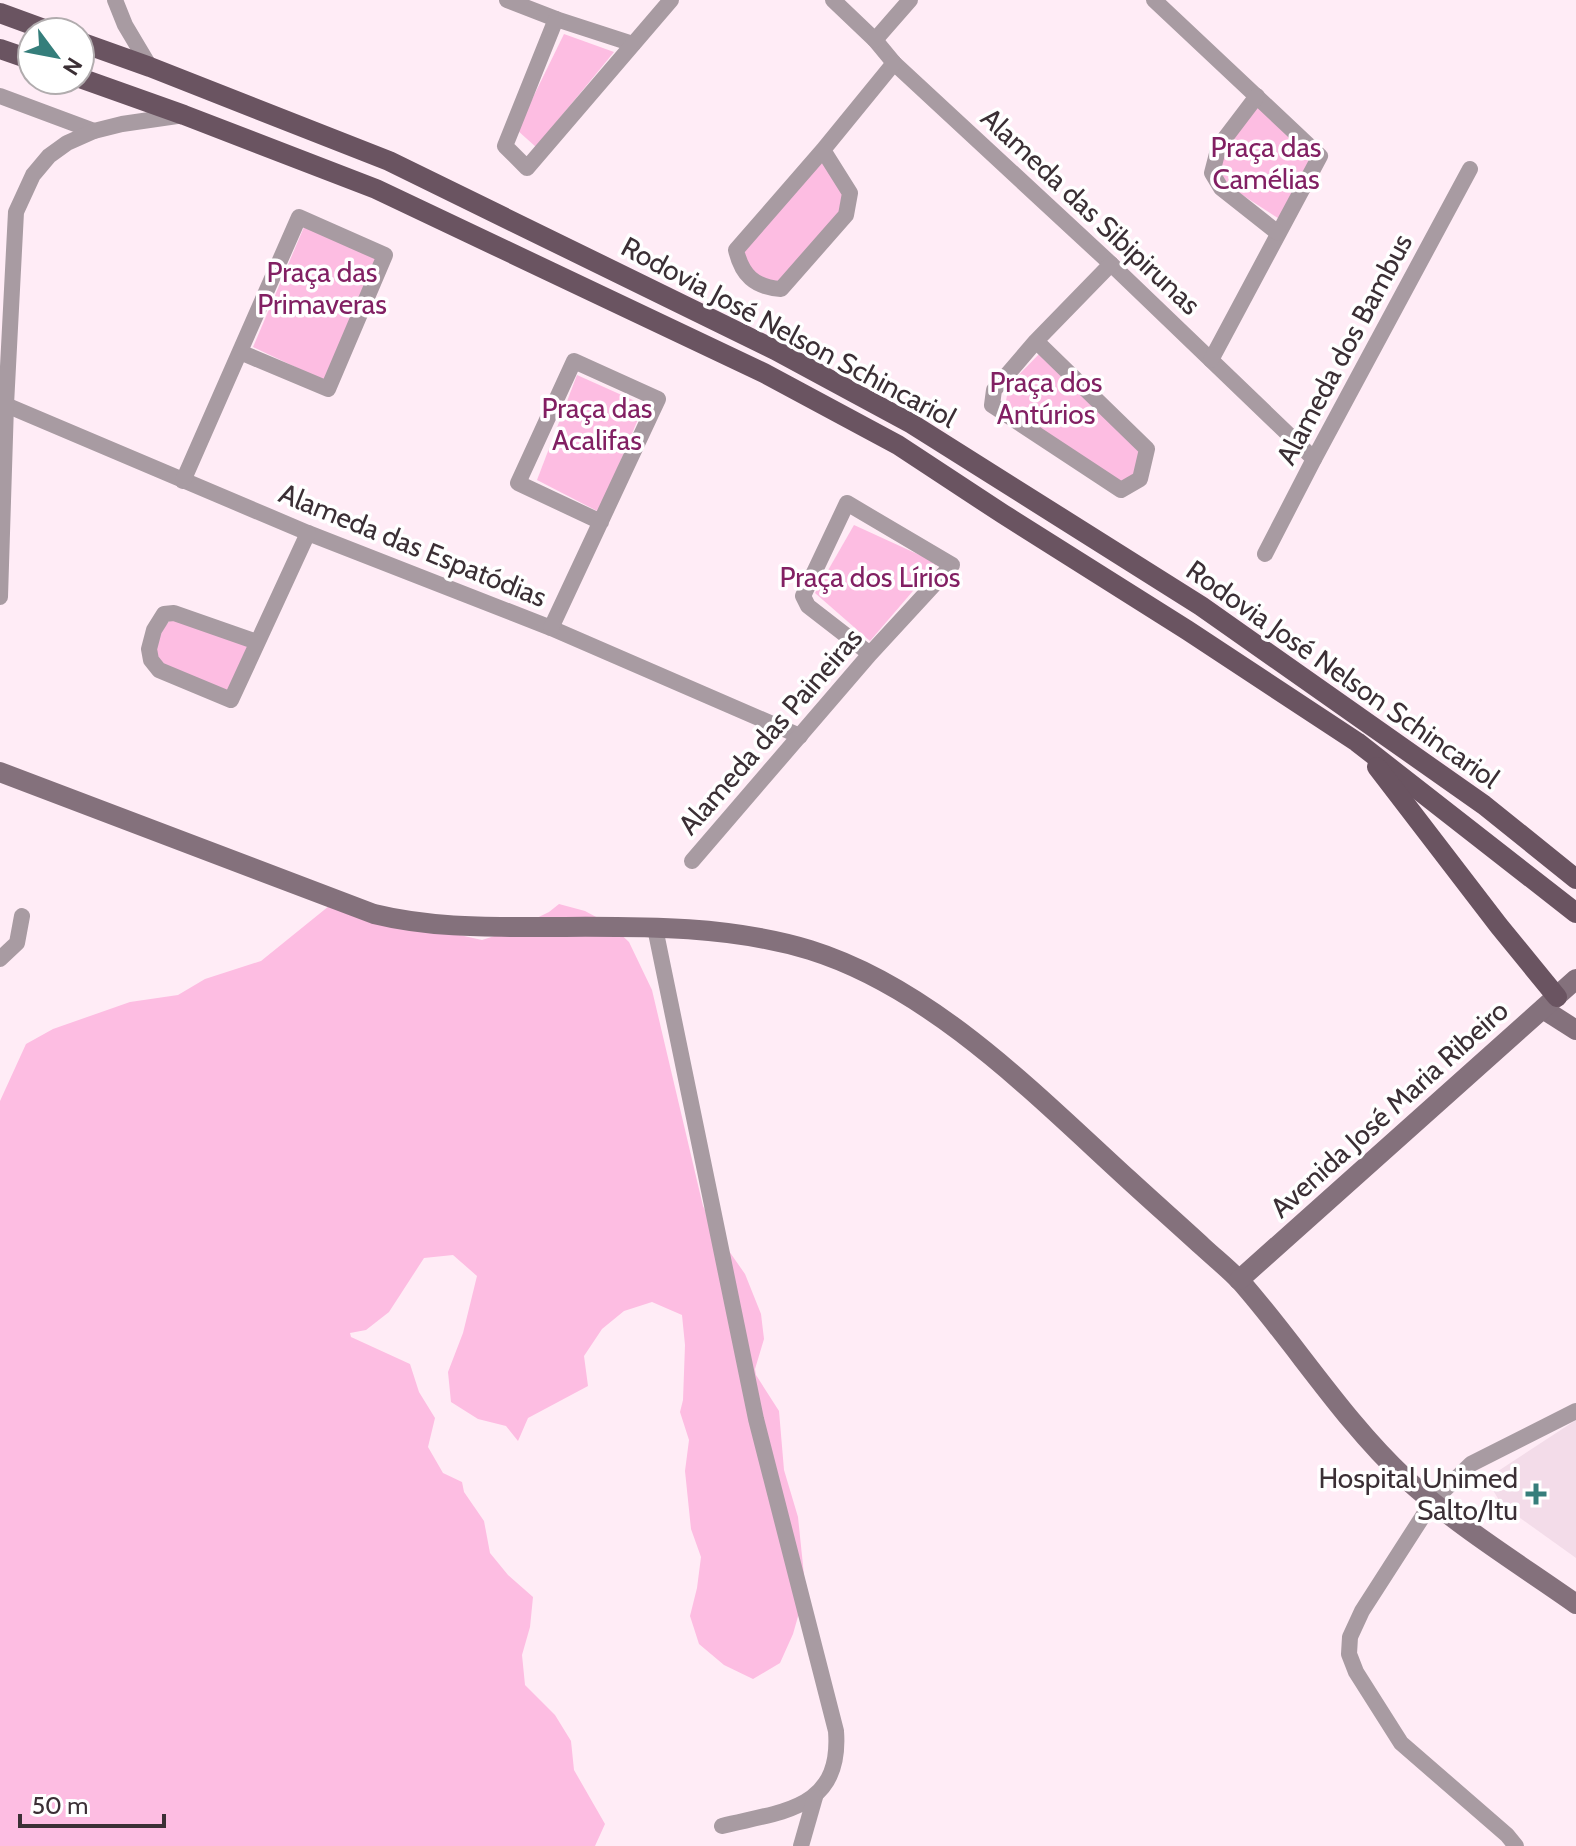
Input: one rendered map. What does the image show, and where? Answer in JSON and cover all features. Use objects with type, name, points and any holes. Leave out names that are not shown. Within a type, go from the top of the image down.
[{"type":"main road","name":"Rodovia José Nelson Schincariol","points":[[96,48],[389,161],[775,350],[912,424],[1201,606],[1484,805],[1576,879]]},
{"type":"main road","name":"Rodovia José Nelson Schincariol","points":[[96,84],[376,189],[764,373],[885,438],[1357,742],[1576,913]]},
{"type":"main road","points":[[1357,742],[1499,926],[1550,1003],[1576,1030]]},
{"type":"main road","points":[[0,772],[374,914],[403,921],[468,927],[655,928],[759,939],[809,950],[850,965],[945,1021],[991,1055],[1239,1280],[1380,1453],[1432,1502],[1576,1604]]},
{"type":"main road","name":"Avenida José Maria Ribeiro","points":[[1239,1280],[1576,979]]},
{"type":"street","points":[[115,0],[125,25],[150,67]]},
{"type":"street","points":[[507,0],[633,44]]},
{"type":"street","points":[[556,19],[505,146],[527,168],[671,0]]},
{"type":"street","name":"Alameda das Sibipirunas","points":[[833,0],[894,63],[1111,264],[1314,459]]},
{"type":"street","points":[[875,40],[910,0]]},
{"type":"street","points":[[1154,0],[1320,156],[1211,360]]},
{"type":"street","points":[[823,150],[850,193],[846,215],[781,289],[771,288],[747,276],[739,264],[736,250],[894,63]]},
{"type":"street","points":[[0,96],[94,131]]},
{"type":"street","points":[[1257,96],[1219,146],[1212,173],[1221,188],[1278,233]]},
{"type":"street","points":[[0,597],[16,212],[33,175],[49,156],[67,143],[94,131],[122,124],[184,115]]},
{"type":"street","name":"Alameda dos Bambus","points":[[1265,554],[1470,169]]},
{"type":"street","points":[[183,481],[299,217],[385,255],[328,389],[240,352]]},
{"type":"street","points":[[1036,341],[1147,449],[1140,479],[1121,490],[992,405],[994,390],[1036,341],[1111,264]]},
{"type":"street","points":[[551,628],[601,522],[658,399],[574,361],[518,483],[601,522]]},
{"type":"street","name":"Alameda das Espatódias","points":[[6,405],[308,533],[551,628],[800,736]]},
{"type":"street","name":"Alameda das Paineiras","points":[[692,861],[870,654],[952,565],[847,503],[803,596],[808,606],[870,654]]},
{"type":"street","points":[[257,642],[174,613],[164,614],[154,630],[149,649],[151,660],[159,670],[231,700],[308,533]]},
{"type":"street","points":[[0,959],[17,943],[22,916]]},
{"type":"street","points":[[655,928],[756,1419],[836,1731],[837,1750],[831,1776],[815,1797],[801,1846]]},
{"type":"street","points":[[1516,1846],[1401,1743],[1356,1672],[1349,1654],[1350,1637],[1362,1611],[1432,1502],[1471,1464],[1576,1411]]},
{"type":"street","points":[[722,1826],[798,1807],[815,1797]]},
{"type":"shaded area","name":"Hospital Unimed Salto/Itu","points":[[1576,1420],[1576,1558],[1502,1505],[1488,1482],[1492,1475]]},
{"type":"green space","points":[[564,34],[614,52],[536,147],[517,130]]},
{"type":"green space","name":"Praça das Camélias","points":[[1259,103],[1317,157],[1281,220],[1230,187],[1219,173],[1223,150]]},
{"type":"green space","points":[[823,160],[846,193],[842,214],[781,281],[771,284],[752,272],[740,252]]},
{"type":"green space","name":"Praça das Primaveras","points":[[304,227],[379,259],[325,381],[253,347]]},
{"type":"green space","name":"Praça dos Antúrios","points":[[1041,352],[1143,450],[1135,473],[1121,482],[1005,406],[1009,385]]},
{"type":"green space","name":"Praça das Acalifas","points":[[577,375],[644,405],[599,512],[537,480]]},
{"type":"green space","name":"Praça dos Lírios","points":[[854,525],[937,563],[870,641],[815,593]]},
{"type":"green space","points":[[173,617],[252,644],[230,694],[166,668],[156,658],[160,636]]},
{"type":"green space","points":[[559,904],[585,911],[611,925],[629,942],[652,990],[703,1206],[715,1231],[745,1274],[761,1314],[764,1339],[755,1369],[779,1411],[784,1470],[798,1517],[804,1575],[801,1606],[780,1663],[753,1679],[724,1665],[699,1644],[690,1616],[701,1557],[691,1529],[685,1471],[689,1440],[680,1412],[685,1345],[682,1315],[652,1302],[624,1311],[602,1329],[584,1356],[588,1386],[528,1418],[518,1441],[506,1426],[478,1419],[451,1402],[448,1372],[463,1333],[477,1276],[453,1255],[424,1258],[389,1312],[366,1330],[350,1333],[351,1337],[410,1364],[419,1392],[435,1418],[428,1447],[443,1473],[462,1482],[464,1492],[484,1521],[490,1553],[508,1575],[533,1597],[530,1627],[522,1655],[525,1685],[555,1715],[571,1741],[574,1770],[605,1824],[595,1846],[0,1846],[0,1101],[26,1044],[53,1029],[130,1002],[178,995],[205,979],[261,961],[329,906],[482,940],[510,931]]},
{"type":"place","name":"Hospital Unimed Salto/Itu","points":[[1536,1494]]}]
